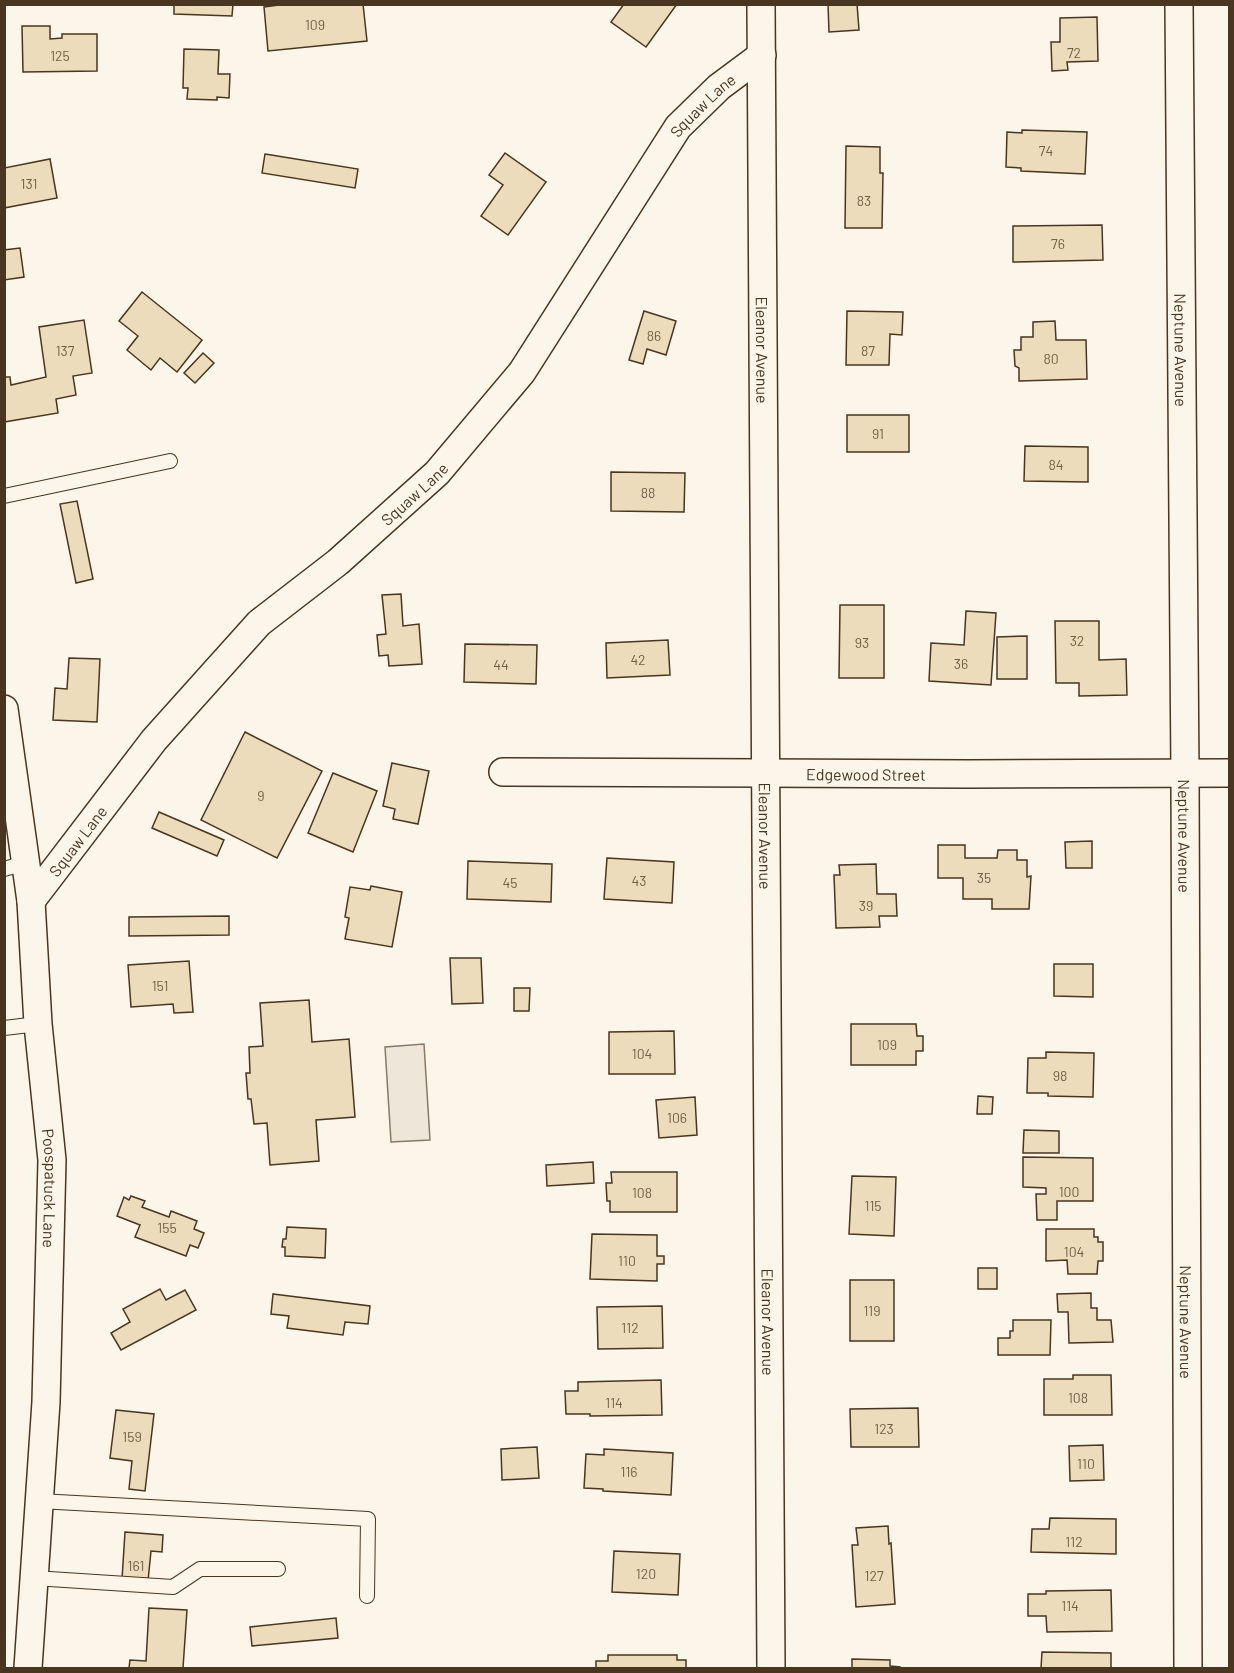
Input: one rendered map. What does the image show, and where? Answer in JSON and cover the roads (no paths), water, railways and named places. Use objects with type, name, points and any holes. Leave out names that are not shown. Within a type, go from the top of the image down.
[{"type":"street","name":"Eleanor Avenue","points":[[761,4],[771,1668]]},
{"type":"street","name":"Neptune Avenue","points":[[1179,4],[1185,774],[1188,1668]]},
{"type":"street","name":"Squaw Lane","points":[[30,901],[154,740],[259,623],[338,562],[437,473],[522,372],[678,127],[719,87],[762,55]]},
{"type":"street","name":"Poospatuck Lane","points":[[4,709],[15,866],[30,901],[38,1024],[52,1160],[46,1402],[28,1668]]},
{"type":"street","name":"Edgewood Street","points":[[503,772],[1230,773]]},
{"type":"lane","points":[[4,496],[170,461]]},
{"type":"lane","points":[[4,1028],[38,1024]]},
{"type":"lane","points":[[39,1501],[368,1519],[367,1596]]},
{"type":"lane","points":[[34,1578],[173,1587],[200,1569],[278,1569]]}]
